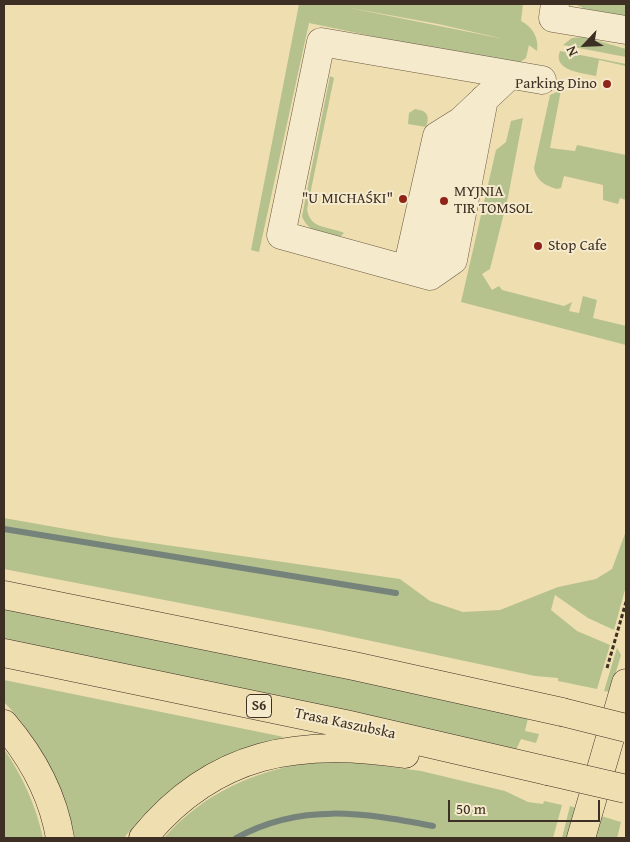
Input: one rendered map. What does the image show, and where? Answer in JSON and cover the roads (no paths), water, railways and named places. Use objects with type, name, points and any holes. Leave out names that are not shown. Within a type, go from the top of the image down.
[{"type":"main road","points":[[4,595],[354,666],[626,728]]},
{"type":"main road","name":"Trasa Kaszubska","points":[[4,653],[345,724],[626,789]]},
{"type":"main road","points":[[581,838],[626,683]]},
{"type":"main road","points":[[4,724],[21,746],[41,779],[53,809],[60,838]]},
{"type":"main road","points":[[143,838],[172,807],[208,780],[235,766],[272,754],[303,749],[349,747],[425,757],[514,763]]},
{"type":"street","points":[[555,4],[553,18],[626,30]]},
{"type":"street","points":[[484,99],[453,260],[418,273],[281,235],[321,42],[542,80]]},
{"type":"street","points":[[418,273],[437,136],[461,121],[510,75]]},
{"type":"waterway","points":[[4,529],[396,593]]},
{"type":"waterway","points":[[236,838],[284,819],[309,815],[333,814],[382,817],[433,826]]},
{"type":"place","name":"Parking Dino","points":[[607,84]]},
{"type":"place","name":"\"U MICHAŚKI\"","points":[[403,199]]},
{"type":"place","name":"MYJNIA TIR TOMSOL","points":[[444,201]]},
{"type":"place","name":"Stop Cafe","points":[[538,246]]}]
